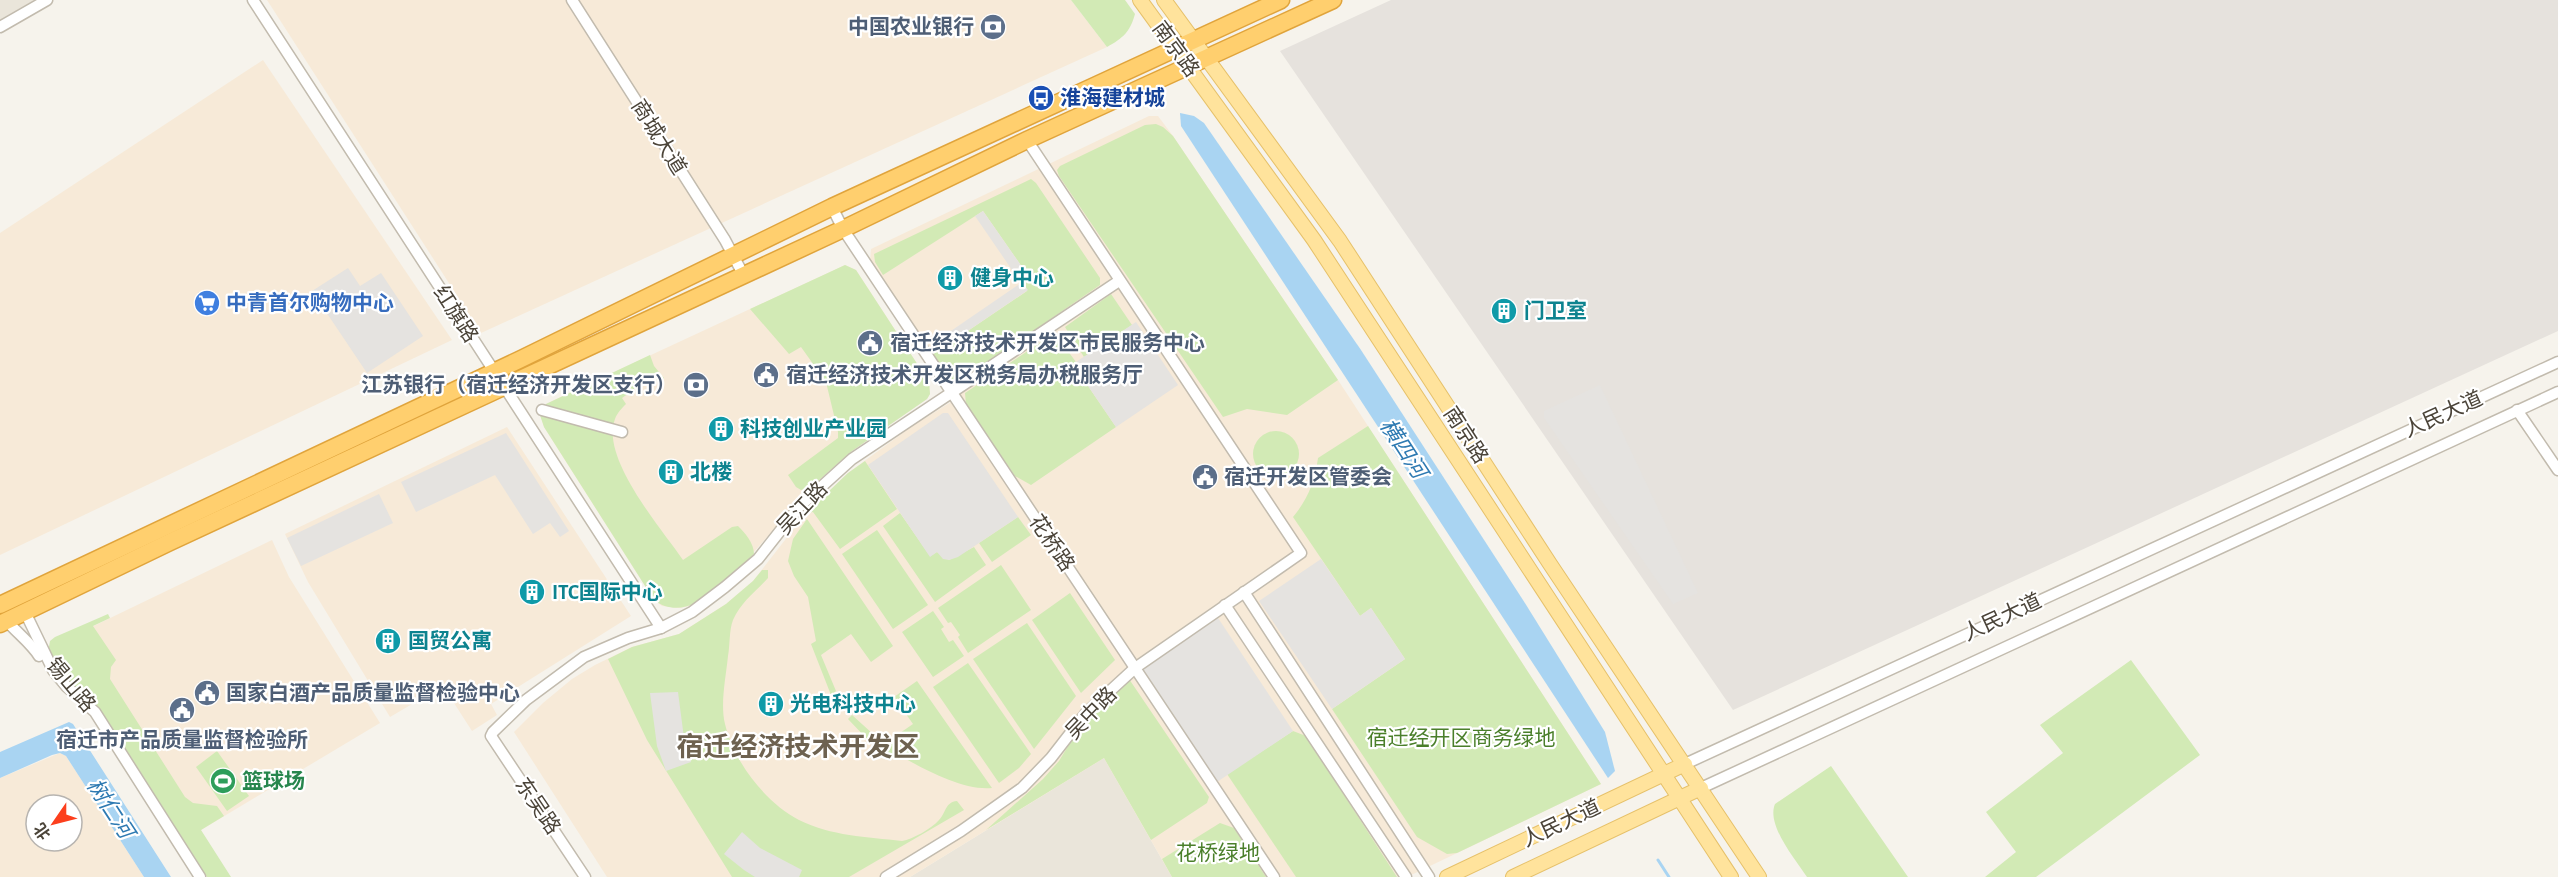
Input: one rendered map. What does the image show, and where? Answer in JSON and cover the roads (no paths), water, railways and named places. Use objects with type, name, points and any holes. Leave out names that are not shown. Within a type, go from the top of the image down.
[{"type":"highway","points":[[0,605],[494,372],[734,257],[832,207],[1281,0]]},
{"type":"highway","points":[[4,622],[170,542],[843,230],[1027,140],[1333,0]]},
{"type":"main road","name":"南京路","points":[[1140,0],[1314,240],[1731,877]]},
{"type":"main road","name":"南京路","points":[[1164,0],[1340,242],[1550,564],[1759,877]]},
{"type":"main road","name":"人民大道","points":[[1447,877],[1685,764]]},
{"type":"main road","name":"人民大道","points":[[1513,877],[1701,788]]},
{"type":"street","points":[[0,27],[47,0]]},
{"type":"street","name":"红旗路","points":[[253,0],[661,628]]},
{"type":"street","name":"商城大道","points":[[572,0],[744,276]]},
{"type":"street","points":[[1027,140],[1119,281]]},
{"type":"street","name":"花桥路","points":[[832,207],[843,230],[1274,877]]},
{"type":"street","name":"吴江路","points":[[491,736],[526,700],[584,657],[628,638],[661,628],[692,612],[750,566],[799,507],[852,459],[1119,281]]},
{"type":"street","name":"吴中路","points":[[886,877],[961,831],[1022,788],[1051,758],[1086,713],[1135,668],[1301,553],[1119,281]]},
{"type":"street","name":"人民大道","points":[[1685,764],[2558,362]]},
{"type":"street","name":"人民大道","points":[[1701,788],[2558,392]]},
{"type":"street","points":[[542,410],[622,432]]},
{"type":"street","points":[[2517,410],[2558,470]]},
{"type":"street","points":[[1244,592],[1429,877]]},
{"type":"street","points":[[1225,605],[1406,877]]},
{"type":"street","name":"锡山路","points":[[24,612],[53,670],[67,687],[95,712],[200,877]]},
{"type":"street","name":"锡山路","points":[[4,622],[34,647],[60,688],[89,716],[193,877]]},
{"type":"street","name":"东吴路","points":[[491,736],[585,877]]},
{"type":"water","points":[[1180,113],[1194,116],[1204,123],[1361,350],[1523,600],[1605,732],[1615,771],[1608,778],[1181,126]]},
{"type":"water","name":"树仁河","points":[[69,722],[73,724],[171,877],[144,877],[66,756],[60,753],[52,755],[0,778],[0,752]]},
{"type":"waterway","name":"横四河","points":[[1658,860],[1669,877]]},
{"type":"place","name":"中国农业银行","points":[[993,27]]},
{"type":"place","name":"淮海建材城","points":[[1041,98]]},
{"type":"place","name":"健身中心","points":[[950,278]]},
{"type":"place","name":"中青首尔购物中心","points":[[207,303]]},
{"type":"place","name":"门卫室","points":[[1504,311]]},
{"type":"place","name":"宿迁经济技术开发区市民服务中心","points":[[870,343]]},
{"type":"place","name":"宿迁经济技术开发区税务局办税服务厅","points":[[766,375]]},
{"type":"place","name":"江苏银行（宿迁经济开发区支行）","points":[[696,385]]},
{"type":"place","name":"科技创业产业园","points":[[721,429]]},
{"type":"place","name":"北楼","points":[[671,472]]},
{"type":"place","name":"宿迁开发区管委会","points":[[1205,477]]},
{"type":"place","name":"ITC国际中心","points":[[532,592]]},
{"type":"place","name":"国贸公寓","points":[[388,641]]},
{"type":"place","name":"国家白酒产品质量监督检验中心","points":[[207,693]]},
{"type":"place","name":"光电科技中心","points":[[771,704]]},
{"type":"place","name":"宿迁市产品质量监督检验所","points":[[182,710]]},
{"type":"place","name":"篮球场","points":[[223,781]]},
{"type":"district","name":"宿迁经济技术开发区","points":[[798,747]]},
{"type":"park label","name":"宿迁经开区商务绿地","points":[[1461,738]]},
{"type":"park label","name":"花桥绿地","points":[[1218,853]]}]
